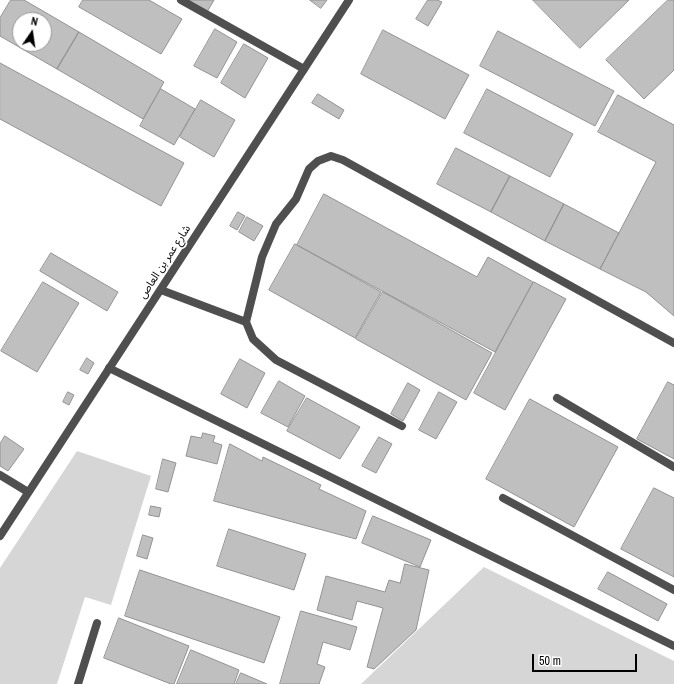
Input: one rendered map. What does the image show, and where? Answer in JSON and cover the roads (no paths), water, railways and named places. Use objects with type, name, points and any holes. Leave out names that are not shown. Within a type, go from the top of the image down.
[{"type":"street","points":[[181,0],[304,69]]},
{"type":"street","name":"شارع عمر بن العاص","points":[[0,536],[349,0]]},
{"type":"street","points":[[402,426],[276,360],[253,339],[246,322],[262,257],[276,224],[296,199],[309,170],[318,161],[331,156],[343,160],[674,343]]},
{"type":"street","points":[[160,290],[246,322]]},
{"type":"street","points":[[108,368],[674,646]]},
{"type":"street","points":[[557,398],[674,467]]},
{"type":"street","points":[[0,475],[28,492]]},
{"type":"street","points":[[503,498],[674,590]]},
{"type":"street","points":[[78,684],[97,622]]}]
